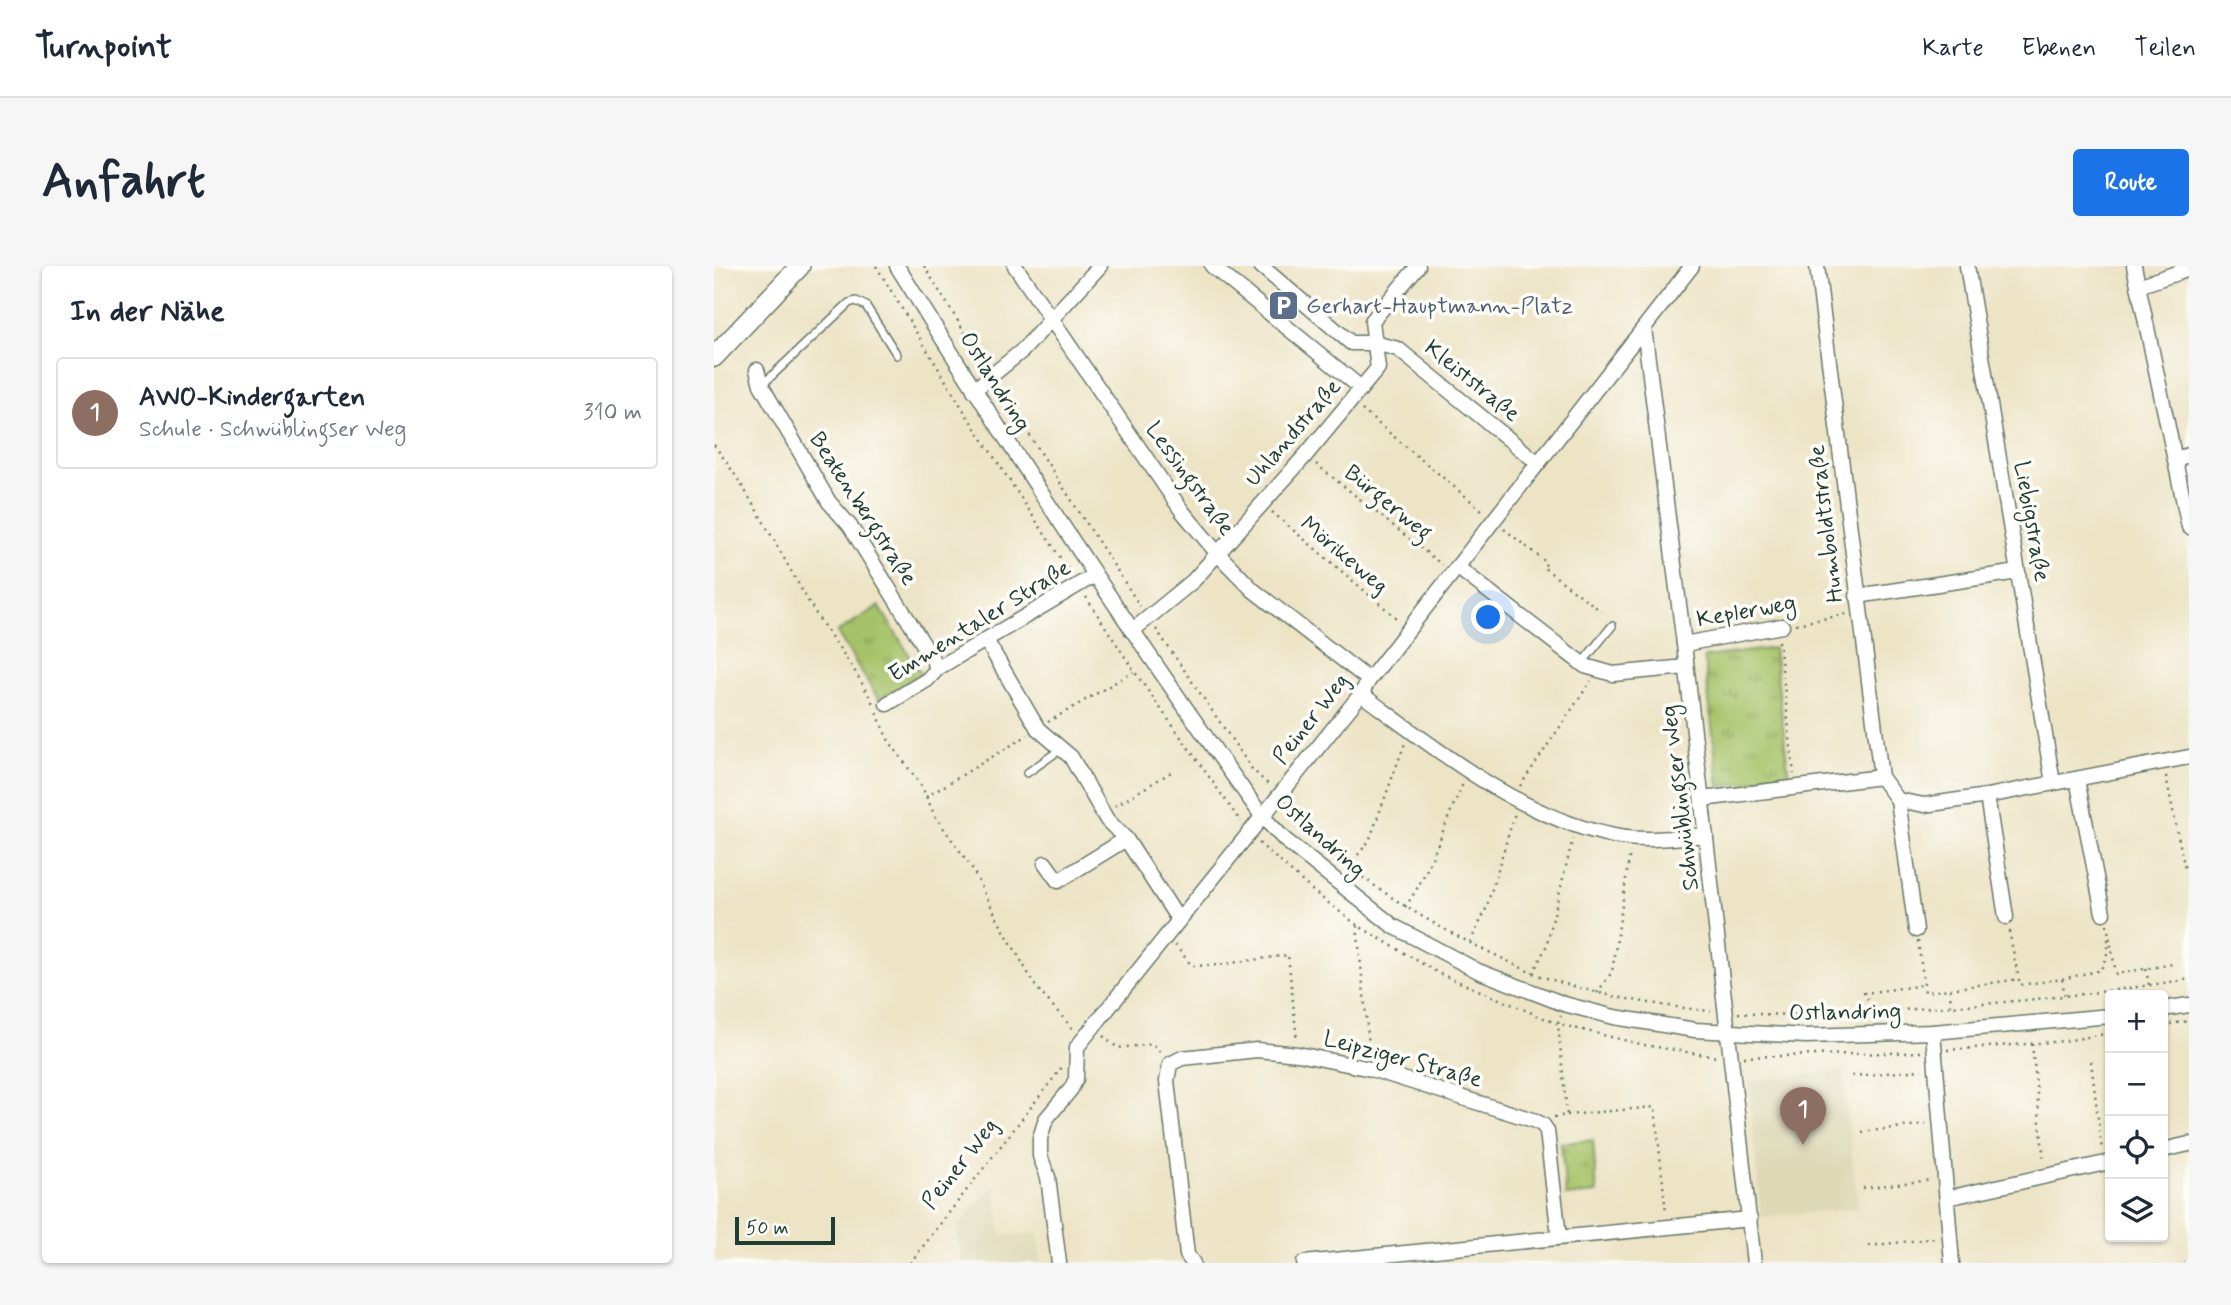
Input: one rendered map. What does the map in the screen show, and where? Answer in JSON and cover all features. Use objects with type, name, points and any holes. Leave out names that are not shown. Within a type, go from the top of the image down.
[{"type":"main road","points":[[714,357],[800,266]]},
{"type":"street","name":"Ostlandring","points":[[897,266],[974,390],[1132,631],[1262,816],[1294,847],[1393,926],[1478,971],[1564,1004],[1648,1024],[1729,1033],[1806,1036],[1933,1032],[2105,1016]]},
{"type":"street","name":"Lessingstraße","points":[[1015,266],[1182,511],[1218,554],[1253,590],[1369,680]]},
{"type":"street","points":[[974,390],[1023,350],[1100,266]]},
{"type":"street","points":[[1212,266],[1361,388]]},
{"type":"street","points":[[1261,266],[1351,343],[1374,343]]},
{"type":"street","name":"Peiner Weg","points":[[1080,1044],[1361,694],[1369,680],[1692,266]]},
{"type":"street","name":"Humboldtstraße","points":[[1817,266],[1881,777]]},
{"type":"street","name":"Liebigstraße","points":[[1967,266],[2053,783]]},
{"type":"street","points":[[2134,266],[2182,457],[2189,527]]},
{"type":"street","name":"Uhlandstraße","points":[[1132,631],[1193,581],[1306,456],[1378,368],[1372,321],[1415,267]]},
{"type":"street","points":[[2138,286],[2189,269]]},
{"type":"street","name":"Schwüblingser Weg","points":[[1644,328],[1684,644],[1755,1263]]},
{"type":"street","name":"Kleiststraße","points":[[1374,343],[1398,349],[1538,463]]},
{"type":"street","name":"Beatenbergstraße","points":[[757,370],[761,385],[829,502],[850,526],[938,668]]},
{"type":"street","points":[[1455,570],[1581,664],[1613,674],[1686,667]]},
{"type":"street","points":[[1857,596],[2018,572]]},
{"type":"street","name":"Emmentaler Straße","points":[[887,704],[927,680],[938,668],[1095,575]]},
{"type":"street","name":"Keplerweg","points":[[1684,644],[1779,626]]},
{"type":"street","points":[[986,640],[1038,729],[1071,757],[1107,820],[1126,839],[1178,919]]},
{"type":"street","points":[[1361,694],[1469,772],[1546,815],[1606,835],[1632,838],[1706,835]]},
{"type":"street","points":[[1898,800],[1924,805],[1987,796],[2189,757]]},
{"type":"street","points":[[1702,799],[1881,777],[1898,800],[1916,930]]},
{"type":"street","points":[[2077,779],[2106,920]]},
{"type":"street","points":[[1987,796],[2006,917]]},
{"type":"street","points":[[1045,863],[1058,881],[1126,839]]},
{"type":"street","points":[[2168,1008],[2189,1005]]},
{"type":"street","name":"Ostlandring","points":[[1933,1032],[1952,1263]]},
{"type":"street","points":[[1059,1263],[1040,1138],[1046,1119],[1076,1079],[1080,1044]]},
{"type":"street","name":"Leipziger Straße","points":[[1170,1064],[1182,1058],[1257,1051],[1298,1054],[1371,1069],[1533,1120]]},
{"type":"street","points":[[1170,1064],[1167,1082],[1187,1255],[1193,1263]]},
{"type":"street","points":[[1533,1120],[1543,1125],[1547,1131],[1559,1237]]},
{"type":"street","points":[[2168,1149],[2189,1144]]},
{"type":"street","points":[[1947,1198],[2105,1163]]},
{"type":"street","points":[[1304,1263],[1749,1219]]},
{"type":"lane","points":[[761,385],[853,302],[860,301],[866,306],[897,355]]},
{"type":"lane","points":[[1581,664],[1612,626]]},
{"type":"lane","points":[[1027,774],[1062,749]]},
{"type":"path","points":[[876,266],[969,419],[1134,671],[1249,833],[1312,891],[1357,925],[1438,973],[1558,1024],[1644,1045],[1724,1059],[1732,1058]]},
{"type":"path","points":[[924,266],[992,377],[1149,619],[1252,769],[1278,795],[1300,823],[1348,867],[1405,908],[1533,973],[1597,993],[1662,1006],[1727,1013],[1811,1015],[1951,1007],[2065,998],[2189,979]]},
{"type":"path","points":[[1351,401],[1547,563],[1543,567],[1601,611]]},
{"type":"path","points":[[714,445],[740,479],[817,616],[858,674],[887,738],[922,787],[935,816],[972,868],[1036,986],[1080,1044]]},
{"type":"path","name":"Bürgerweg","points":[[1306,456],[1455,570]]},
{"type":"path","name":"Mörikeweg","points":[[1261,503],[1409,629]]},
{"type":"path","name":"Keplerweg","points":[[1779,626],[1859,612]]},
{"type":"path","points":[[1779,626],[1796,788]]},
{"type":"path","points":[[1470,943],[1485,912],[1516,798],[1598,670]]},
{"type":"path","points":[[1348,867],[1369,841],[1410,730]]},
{"type":"path","points":[[2163,762],[2185,870]]},
{"type":"path","points":[[1103,813],[1173,771]]},
{"type":"path","points":[[1405,908],[1421,886],[1451,808],[1469,772]]},
{"type":"path","points":[[1533,973],[1546,947],[1576,825]]},
{"type":"path","points":[[1597,993],[1612,972],[1632,838]]},
{"type":"path","points":[[2006,917],[2020,985],[2101,970],[2108,951],[2106,920]]},
{"type":"path","points":[[2106,920],[2116,974],[2173,964]]},
{"type":"path","points":[[1357,925],[1371,1069]]},
{"type":"path","points":[[1916,930],[1925,992],[2019,979]]},
{"type":"path","points":[[1167,935],[1192,966],[1288,955],[1298,1054]]},
{"type":"path","points":[[2146,969],[2149,986]]},
{"type":"path","points":[[2063,979],[2065,998]]},
{"type":"path","points":[[1875,1012],[1864,993],[1925,985]]},
{"type":"path","points":[[1950,989],[1951,1007]]},
{"type":"path","points":[[1564,1004],[1558,1024],[1567,1115]]},
{"type":"path","points":[[2168,1024],[2189,1021]]},
{"type":"path","points":[[1093,1027],[1118,1048],[1153,1044],[1170,1064]]},
{"type":"path","name":"Peiner Weg","points":[[910,1263],[1080,1044]]},
{"type":"path","points":[[2032,1044],[2046,1176]]},
{"type":"path","points":[[2091,1061],[2105,1150]]},
{"type":"path","points":[[1852,1076],[1936,1069]]},
{"type":"path","points":[[1533,1120],[1655,1107],[1668,1227]]},
{"type":"path","points":[[1862,1132],[1940,1123]]},
{"type":"path","points":[[1863,1188],[1945,1178]]},
{"type":"path","points":[[1869,1246],[1950,1237]]},
{"type":"path","points":[[2184,1263],[2189,1262]]},
{"type":"shaded area","points":[[1843,1071],[1858,1208],[1761,1217],[1748,1081]]},
{"type":"shaded area","points":[[995,1184],[1001,1236],[1037,1233],[1041,1263],[962,1263],[957,1227]]},
{"type":"green space","points":[[879,606],[921,674],[879,700],[837,632]]},
{"type":"green space","points":[[1774,648],[1789,778],[1719,786],[1704,657]]},
{"type":"green space","points":[[1593,1140],[1597,1193],[1566,1196],[1561,1143]]},
{"type":"place","name":"Gerhart-Hauptmann-Platz","points":[[1283,305]]},
{"type":"place","name":"AWO-Kindergarten","points":[[1803,1145]]}]
